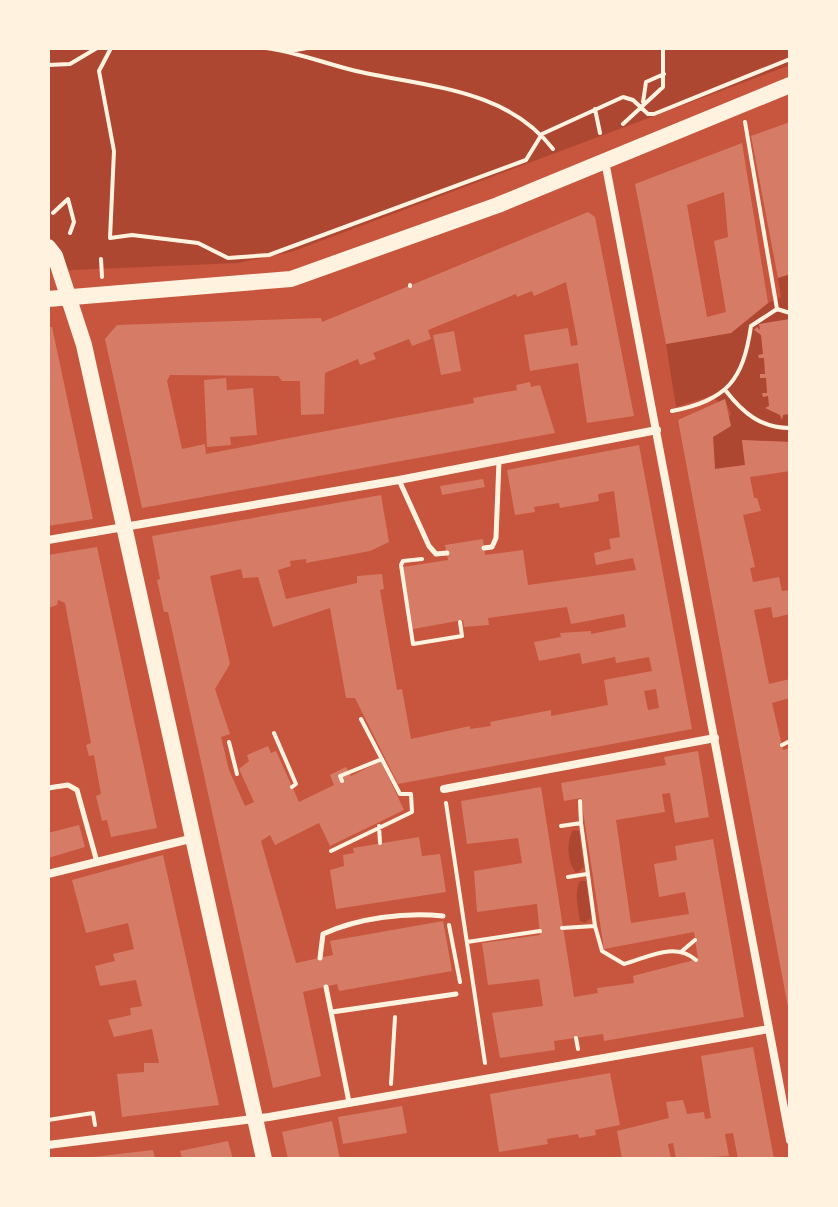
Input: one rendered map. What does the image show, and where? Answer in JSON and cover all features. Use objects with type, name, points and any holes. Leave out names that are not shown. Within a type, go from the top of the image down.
[{"type":"main road","points":[[48,299],[291,279],[498,205],[790,85]]},
{"type":"main road","points":[[48,247],[55,256],[84,345],[264,1159]]},
{"type":"street","points":[[604,161],[790,1140]]},
{"type":"street","points":[[48,540],[399,480],[657,430]]},
{"type":"street","points":[[445,794],[715,738]]},
{"type":"street","points":[[48,874],[195,838]]},
{"type":"street","points":[[48,1145],[256,1119],[769,1029]]},
{"type":"lane","points":[[484,548],[492,547],[496,538],[499,461]]},
{"type":"lane","points":[[399,480],[429,546],[444,553]]},
{"type":"lane","points":[[48,788],[68,785],[77,790],[97,862]]},
{"type":"lane","points":[[320,958],[323,934],[342,925],[419,914],[443,916]]},
{"type":"lane","points":[[326,987],[349,1102]]},
{"type":"lane","points":[[332,1012],[456,994]]},
{"type":"path","points":[[48,65],[70,64],[97,48]]},
{"type":"path","points":[[111,48],[99,71],[114,151],[110,238],[132,235],[198,243],[228,258],[269,255],[526,160],[542,134],[623,97],[641,104],[648,114],[654,114],[790,59]]},
{"type":"path","points":[[266,48],[289,51],[356,71],[441,86],[500,106],[542,134],[553,149]]},
{"type":"path","points":[[289,51],[307,48]]},
{"type":"path","points":[[623,124],[641,104],[663,87],[663,48]]},
{"type":"path","points":[[641,104],[646,82],[664,74]]},
{"type":"path","points":[[741,104],[777,309]]},
{"type":"path","points":[[595,109],[600,133]]},
{"type":"path","points":[[53,213],[68,199],[74,222],[70,233]]},
{"type":"path","points":[[777,309],[790,313]]},
{"type":"path","points":[[672,411],[701,405],[726,391],[747,351],[751,326],[777,309]]},
{"type":"path","points":[[726,391],[748,416],[767,425],[790,428]]},
{"type":"path","points":[[683,409],[686,416]]},
{"type":"path","points":[[444,553],[440,557],[403,561],[401,565],[413,644],[462,636],[460,622]]},
{"type":"path","points":[[331,851],[412,812],[411,794],[400,794],[361,719]]},
{"type":"path","points":[[274,733],[296,784],[292,787]]},
{"type":"path","points":[[782,745],[790,741]]},
{"type":"path","points":[[229,742],[237,774]]},
{"type":"path","points":[[342,781],[340,776],[382,759]]},
{"type":"path","points":[[445,794],[488,1077]]},
{"type":"path","points":[[580,801],[587,874],[602,951],[624,964],[654,953],[681,953],[696,960]]},
{"type":"path","points":[[561,826],[581,823]]},
{"type":"path","points":[[379,826],[380,843]]},
{"type":"path","points":[[568,877],[587,874]]},
{"type":"path","points":[[443,916],[452,928],[460,983],[456,994]]},
{"type":"path","points":[[562,928],[595,926]]},
{"type":"path","points":[[467,942],[540,931]]},
{"type":"path","points":[[681,953],[695,940]]},
{"type":"path","points":[[391,1085],[395,1019]]},
{"type":"path","points":[[576,1038],[578,1051]]},
{"type":"path","points":[[48,1120],[93,1113],[93,1116]]},
{"type":"shaded area","points":[[48,48],[790,48],[790,65],[291,252],[238,263],[48,271]]},
{"type":"shaded area","points":[[790,274],[790,442],[742,440],[745,465],[715,469],[713,437],[731,414],[725,400],[719,402],[711,396],[676,407],[666,344],[731,333],[768,303],[781,297],[778,278]]},
{"type":"shaded area","points":[[573,830],[579,831],[584,867],[577,873],[569,853]]},
{"type":"shaded area","points":[[580,881],[586,881],[592,917],[585,923],[580,921],[578,906]]},
{"type":"building","points":[[790,122],[790,274],[778,278],[751,136]]},
{"type":"building","points":[[742,143],[768,303],[731,333],[666,344],[635,184]],"holes":[[[724,192],[728,237],[714,241],[726,312],[707,317],[687,205]]]},
{"type":"building","points":[[588,212],[595,217],[634,416],[587,423],[578,363],[530,371],[524,335],[568,328],[571,346],[578,345],[566,282],[534,296],[532,291],[517,297],[516,294],[428,330],[431,339],[412,346],[409,339],[373,353],[376,359],[360,365],[358,359],[325,373],[324,414],[301,415],[300,381],[282,381],[278,376],[170,375],[167,381],[182,449],[205,444],[206,454],[474,403],[473,398],[517,390],[516,385],[530,382],[531,387],[540,385],[555,433],[142,508],[105,339],[117,325],[321,318],[322,322]]},
{"type":"building","points":[[790,319],[790,414],[783,415],[782,420],[780,415],[765,408],[769,406],[768,396],[763,397],[762,393],[767,393],[766,378],[760,378],[760,374],[765,374],[764,358],[758,355],[763,354],[761,335],[754,330],[757,327],[760,330],[759,324]]},
{"type":"building","points":[[48,327],[52,327],[93,519],[48,526]]},
{"type":"building","points":[[454,331],[461,371],[441,375],[433,335]]},
{"type":"building","points":[[226,378],[227,390],[253,388],[257,435],[230,437],[231,445],[207,447],[204,380]]},
{"type":"building","points":[[725,399],[731,426],[713,437],[715,469],[745,465],[742,440],[790,442],[790,471],[750,477],[754,498],[757,498],[761,511],[743,515],[755,567],[750,568],[753,582],[779,577],[782,591],[790,590],[790,614],[773,618],[771,607],[754,610],[769,684],[790,679],[790,698],[772,703],[783,750],[790,748],[790,1018],[678,420]]},
{"type":"building","points":[[639,445],[692,729],[398,784],[355,698],[346,698],[330,608],[273,627],[258,577],[243,578],[241,569],[210,576],[230,664],[215,689],[230,734],[221,737],[229,770],[245,806],[254,802],[239,769],[249,761],[247,755],[268,746],[271,753],[276,751],[299,802],[334,785],[330,775],[346,767],[351,776],[381,761],[404,810],[330,846],[319,823],[275,845],[270,835],[261,841],[296,963],[333,955],[330,941],[443,921],[452,971],[339,991],[337,984],[303,992],[321,1076],[273,1088],[168,612],[164,612],[152,536],[381,495],[389,542],[370,551],[306,563],[306,559],[290,561],[291,566],[278,570],[286,599],[357,583],[357,576],[382,574],[384,589],[380,590],[397,690],[402,689],[411,739],[470,726],[470,729],[491,726],[490,722],[551,710],[551,716],[608,705],[604,680],[652,671],[649,657],[616,663],[615,657],[582,664],[580,653],[539,661],[534,642],[561,637],[560,633],[591,631],[591,634],[626,627],[624,614],[571,624],[567,607],[488,618],[489,625],[464,627],[463,620],[413,629],[403,567],[448,560],[445,545],[483,539],[485,555],[523,550],[528,585],[636,570],[633,558],[596,565],[594,553],[611,549],[609,539],[620,537],[614,491],[598,494],[599,501],[560,508],[559,503],[534,507],[535,512],[515,515],[507,470]],"holes":[[[656,689],[659,708],[648,710],[644,691]]]},
{"type":"building","points":[[483,479],[485,487],[442,495],[440,486]]},
{"type":"building","points":[[97,547],[157,828],[111,837],[107,820],[102,821],[96,796],[101,794],[94,755],[89,756],[86,745],[91,743],[65,603],[58,600],[57,605],[48,608],[48,555]]},
{"type":"building","points":[[698,751],[709,817],[675,823],[670,793],[662,794],[665,812],[616,820],[631,923],[689,914],[685,892],[659,897],[654,864],[677,860],[675,846],[713,839],[744,1017],[604,1041],[603,1034],[554,1041],[555,1050],[500,1058],[492,1013],[543,1006],[539,979],[488,985],[482,943],[540,935],[537,904],[477,912],[474,871],[522,863],[518,838],[467,844],[461,801],[541,787],[574,997],[598,993],[597,988],[634,983],[633,976],[698,959],[694,932],[604,949],[581,798],[564,801],[561,783],[666,765],[664,757]]},
{"type":"building","points":[[79,825],[85,847],[48,858],[48,833]]},
{"type":"building","points":[[419,837],[422,856],[440,854],[446,892],[336,909],[330,870],[344,866],[343,855],[354,853],[353,848]]},
{"type":"building","points":[[163,855],[219,1105],[122,1117],[117,1074],[144,1072],[144,1063],[159,1063],[152,1029],[114,1037],[108,1020],[131,1015],[130,1008],[142,1006],[136,980],[100,986],[95,966],[115,961],[113,954],[134,949],[128,923],[86,933],[72,880]]},
{"type":"building","points":[[753,1047],[774,1159],[738,1159],[733,1133],[725,1134],[729,1156],[676,1159],[673,1143],[668,1144],[671,1159],[622,1159],[617,1131],[669,1118],[666,1102],[683,1100],[687,1114],[704,1112],[705,1119],[711,1118],[701,1056]]},
{"type":"building","points":[[610,1073],[620,1125],[595,1130],[596,1135],[579,1138],[578,1134],[547,1139],[548,1144],[499,1152],[490,1094]]},
{"type":"building","points":[[402,1106],[407,1133],[343,1144],[338,1117]]},
{"type":"building","points":[[332,1121],[340,1159],[288,1159],[282,1132]]},
{"type":"building","points":[[228,1141],[233,1159],[182,1159],[180,1151]]},
{"type":"building","points":[[153,1150],[155,1159],[93,1157]]}]
